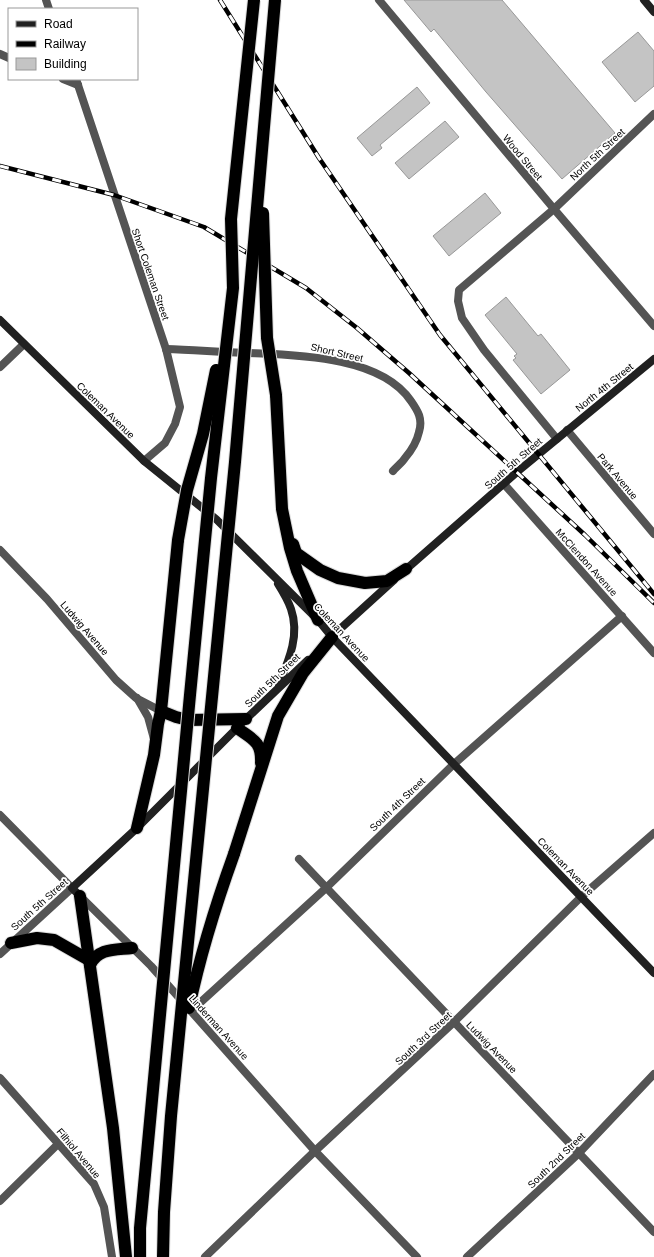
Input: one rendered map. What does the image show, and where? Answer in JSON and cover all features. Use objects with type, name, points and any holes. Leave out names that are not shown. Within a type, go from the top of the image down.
[{"type":"highway","points":[[140,1257],[140,1228],[188,710],[211,478],[233,288],[231,219],[254,0]]},
{"type":"highway","points":[[163,1257],[164,1212],[176,1076],[234,470],[275,0]]},
{"type":"highway","points":[[261,159],[267,338],[276,395],[282,509],[290,548],[297,571],[318,620]]},
{"type":"highway","points":[[137,828],[154,755],[161,711],[178,540],[187,490],[203,434],[233,288]]},
{"type":"highway","points":[[282,509],[296,553],[320,570],[338,578],[365,583],[387,581],[406,569]]},
{"type":"highway","points":[[176,1076],[194,984],[211,920],[234,854],[278,716],[303,673],[332,637]]},
{"type":"highway","points":[[161,711],[188,720],[246,719]]},
{"type":"highway","points":[[237,728],[252,738],[258,745],[261,766]]},
{"type":"highway","points":[[76,892],[90,963],[112,1128],[126,1257]]},
{"type":"highway","points":[[11,943],[37,938],[54,940],[69,947],[90,963]]},
{"type":"highway","points":[[90,963],[101,952],[132,948]]},
{"type":"street","name":"Wood Street","points":[[379,0],[654,326]]},
{"type":"street","points":[[644,0],[654,12]]},
{"type":"street","points":[[67,80],[77,82]]},
{"type":"street","name":"Short Coleman Street","points":[[77,82],[166,349],[180,407],[175,424],[165,442],[144,461]]},
{"type":"street","name":"North 5th Street","points":[[557,439],[484,350],[462,318],[459,309],[459,290],[554,209],[654,114]]},
{"type":"street","name":"Coleman Avenue","points":[[0,320],[144,461],[216,519],[318,620],[332,637],[582,896],[654,973]]},
{"type":"street","points":[[0,367],[24,344]]},
{"type":"street","name":"Short Street","points":[[166,349],[303,355],[322,358],[374,372],[391,380],[407,395],[419,412],[421,420],[419,432],[415,442],[405,459],[393,471]]},
{"type":"street","name":"North 4th Street","points":[[567,430],[654,359]]},
{"type":"street","name":"South 5th Street","points":[[0,954],[11,943],[76,892],[137,828],[246,719],[332,637],[406,569],[567,430]]},
{"type":"street","name":"Park Avenue","points":[[567,430],[654,534]]},
{"type":"street","name":"McClendon Avenue","points":[[504,484],[654,653]]},
{"type":"street","name":"Ludwig Avenue","points":[[0,550],[47,599],[116,680],[136,698],[161,711]]},
{"type":"street","points":[[275,578],[291,609],[294,623],[292,653],[278,688]]},
{"type":"street","name":"South 4th Street","points":[[191,1011],[326,888],[454,764],[622,616]]},
{"type":"street","points":[[136,698],[148,718],[156,745]]},
{"type":"street","name":"Linderman Avenue","points":[[0,815],[151,966],[315,1151],[417,1257]]},
{"type":"street","name":"South 3rd Street","points":[[205,1257],[315,1151],[454,1022],[582,896],[654,833]]},
{"type":"street","name":"Ludwig Avenue","points":[[298,859],[654,1232]]},
{"type":"street","name":"South 2nd Street","points":[[467,1257],[579,1153],[654,1074]]},
{"type":"street","name":"Filhiol Avenue","points":[[0,1078],[94,1184],[104,1207],[112,1257]]},
{"type":"street","points":[[0,1201],[58,1144]]},
{"type":"building","points":[[404,0],[502,0],[615,133],[562,179],[486,92],[434,29],[431,32]]},
{"type":"building","points":[[638,32],[654,51],[654,86],[635,102],[602,62]]},
{"type":"building","points":[[417,87],[430,103],[380,145],[382,148],[372,156],[357,138]]},
{"type":"building","points":[[445,121],[459,137],[409,179],[395,163]]},
{"type":"building","points":[[485,193],[501,213],[449,256],[433,236]]},
{"type":"building","points":[[506,297],[538,336],[541,334],[570,370],[541,394],[513,360],[516,358],[514,356],[517,354],[485,315]]},
{"type":"railway","points":[[220,0],[319,158],[440,335],[654,594]]},
{"type":"railway","points":[[0,166],[114,195],[204,227],[306,288],[357,328],[409,373],[585,535],[654,603]]}]
